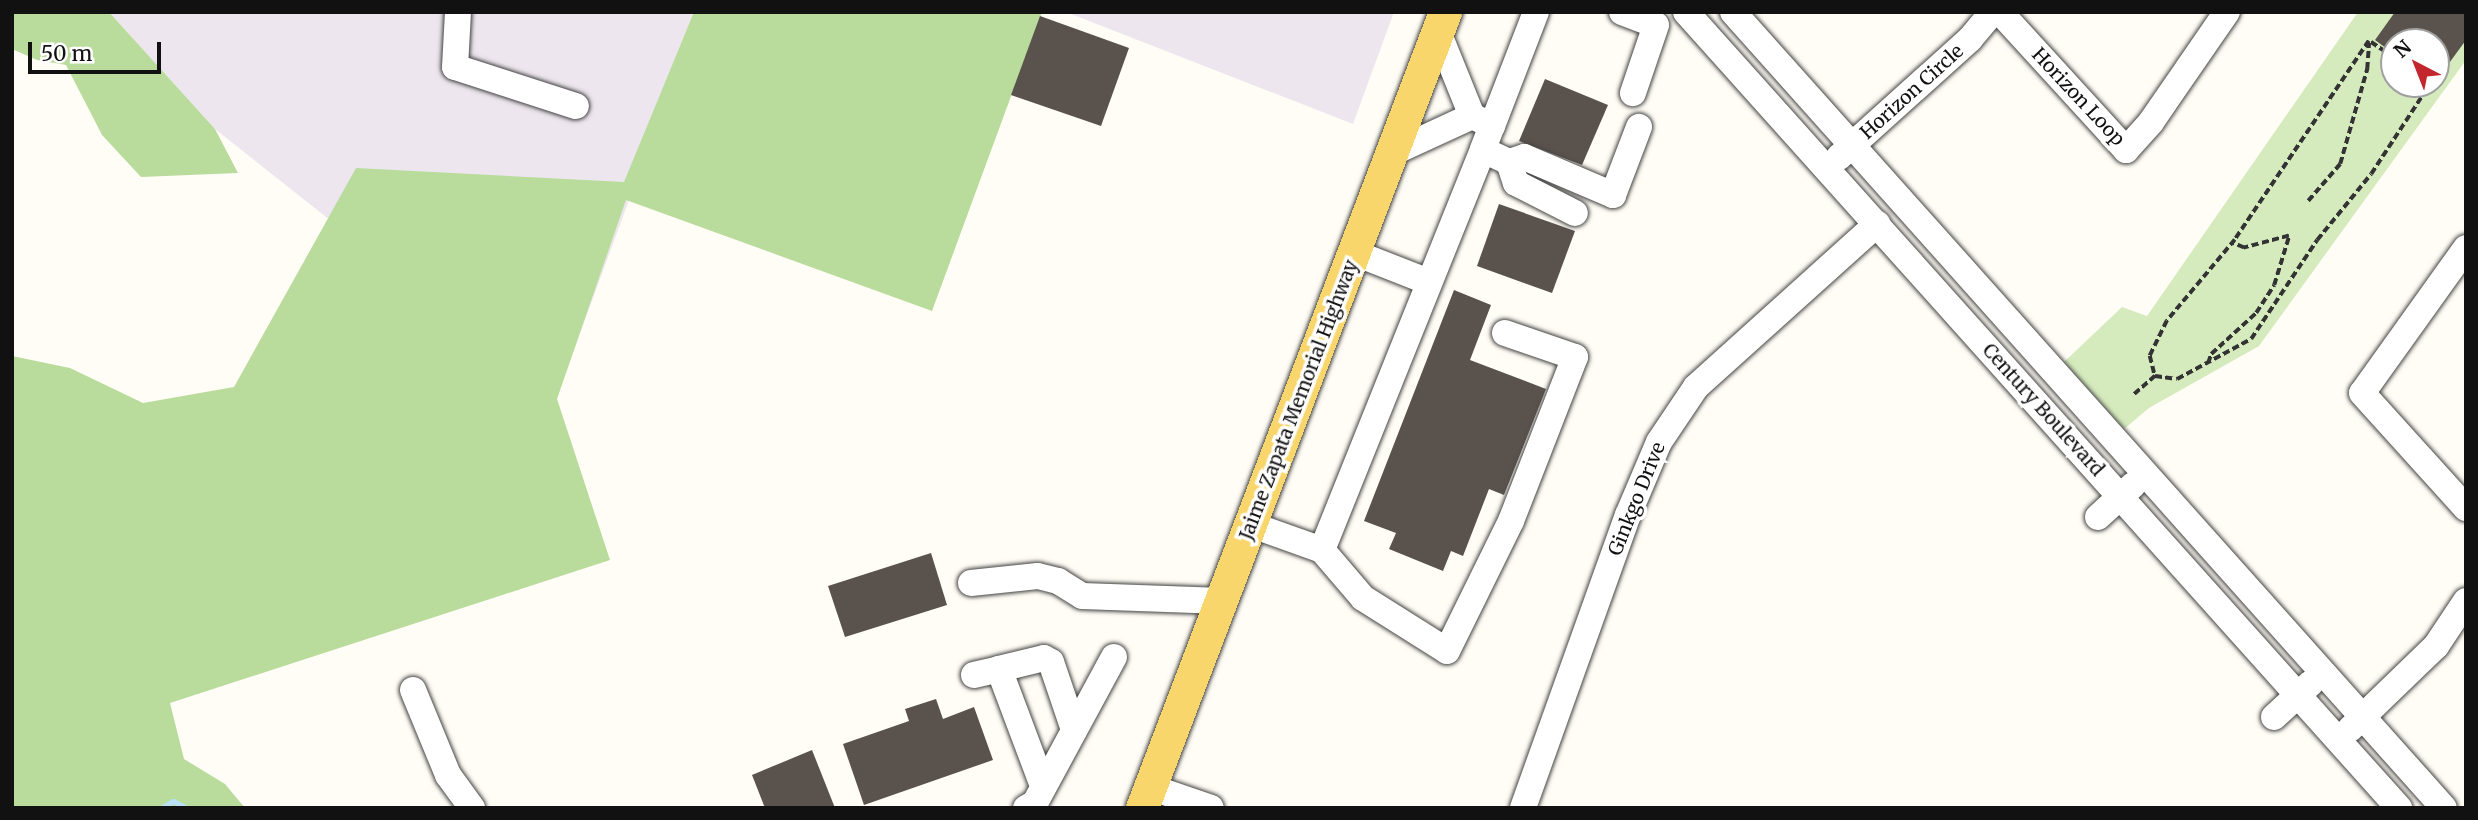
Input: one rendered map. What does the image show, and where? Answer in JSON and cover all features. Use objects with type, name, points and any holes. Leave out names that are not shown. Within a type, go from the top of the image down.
[{"type":"main road","name":"Jaime Zapata Memorial Highway","points":[[1148,801],[1442,22]]},
{"type":"street","points":[[458,12],[455,67],[576,106]]},
{"type":"street","points":[[1322,550],[1429,282],[1482,130],[1536,12]]},
{"type":"street","points":[[1622,12],[1658,19],[1633,93]]},
{"type":"street","name":"Century Boulevard","points":[[1686,12],[2399,808]]},
{"type":"street","name":"Century Boulevard","points":[[1733,12],[2444,808]]},
{"type":"street","name":"Horizon Circle","points":[[1827,168],[1993,12]]},
{"type":"street","name":"Horizon Loop","points":[[2000,12],[2126,150],[2151,122],[2227,12]]},
{"type":"street","points":[[1442,22],[1482,130],[1509,162],[1516,183],[1575,213]]},
{"type":"street","points":[[1509,162],[1524,157],[1614,195],[1639,127]]},
{"type":"street","points":[[1392,153],[1482,130]]},
{"type":"street","name":"Ginkgo Drive","points":[[1523,808],[1628,515],[1659,442],[1696,387],[1877,224]]},
{"type":"street","points":[[2466,248],[2362,393],[2466,508]]},
{"type":"street","points":[[1355,253],[1429,282]]},
{"type":"street","points":[[1252,524],[1322,550],[1363,598],[1447,652],[1511,521],[1575,357],[1504,333]]},
{"type":"street","points":[[2098,517],[2145,474]]},
{"type":"street","points":[[971,583],[1038,576],[1058,581],[1082,596],[1223,601]]},
{"type":"street","points":[[2339,740],[2436,646],[2466,601]]},
{"type":"street","points":[[1026,808],[1035,803],[1114,657]]},
{"type":"street","points":[[1043,786],[987,672],[1044,658],[1051,662],[1074,730]]},
{"type":"street","points":[[2274,717],[2322,672]]},
{"type":"street","points":[[413,690],[448,775],[472,808]]},
{"type":"street","points":[[1148,801],[1211,808]]},
{"type":"path","points":[[2369,41],[2380,48]]},
{"type":"path","points":[[2308,201],[2340,164],[2367,69],[2369,41]]},
{"type":"path","points":[[2155,376],[2150,356],[2167,321],[2232,243],[2369,41]]},
{"type":"path","points":[[2155,376],[2169,381],[2233,352],[2265,322],[2420,98]]},
{"type":"path","points":[[2208,363],[2211,355],[2256,313],[2274,285],[2289,236],[2244,248],[2232,243]]},
{"type":"path","points":[[2134,394],[2155,376]]},
{"type":"shaded area","points":[[109,12],[698,12],[556,399],[215,129]]},
{"type":"shaded area","points":[[1066,12],[1394,12],[1353,124]]},
{"type":"green space","points":[[12,12],[109,12],[215,129],[238,173],[141,177],[102,135],[66,65],[37,60],[12,49]]},
{"type":"green space","points":[[694,12],[1042,12],[932,311],[626,200],[557,399],[610,560],[170,703],[184,759],[225,784],[245,808],[12,808],[12,356],[70,368],[143,403],[234,387],[356,168],[624,182]]},
{"type":"green space","points":[[2358,12],[2466,12],[2466,60],[2450,82],[2450,28],[2380,28],[2380,98],[2438,98],[2259,346],[2149,408],[2124,429],[2064,362],[2122,307],[2147,316]]},
{"type":"building","points":[[2395,12],[2466,12],[2466,40],[2450,62],[2450,28],[2384,28]]},
{"type":"building","points":[[1040,16],[1129,48],[1101,126],[1011,95]]},
{"type":"building","points":[[1545,79],[1608,105],[1582,165],[1519,141]]},
{"type":"building","points":[[1499,204],[1575,231],[1552,293],[1477,266]]},
{"type":"building","points":[[1454,290],[1491,305],[1470,360],[1546,389],[1504,495],[1489,489],[1463,556],[1451,551],[1443,571],[1389,549],[1396,533],[1364,521]]},
{"type":"building","points":[[931,553],[947,605],[845,637],[828,586]]},
{"type":"building","points":[[936,699],[943,719],[974,707],[993,760],[864,805],[843,744],[909,721],[905,709]]},
{"type":"building","points":[[812,750],[835,808],[765,808],[752,775]]},
{"type":"waterway","points":[[161,808],[173,801],[187,808]]}]
